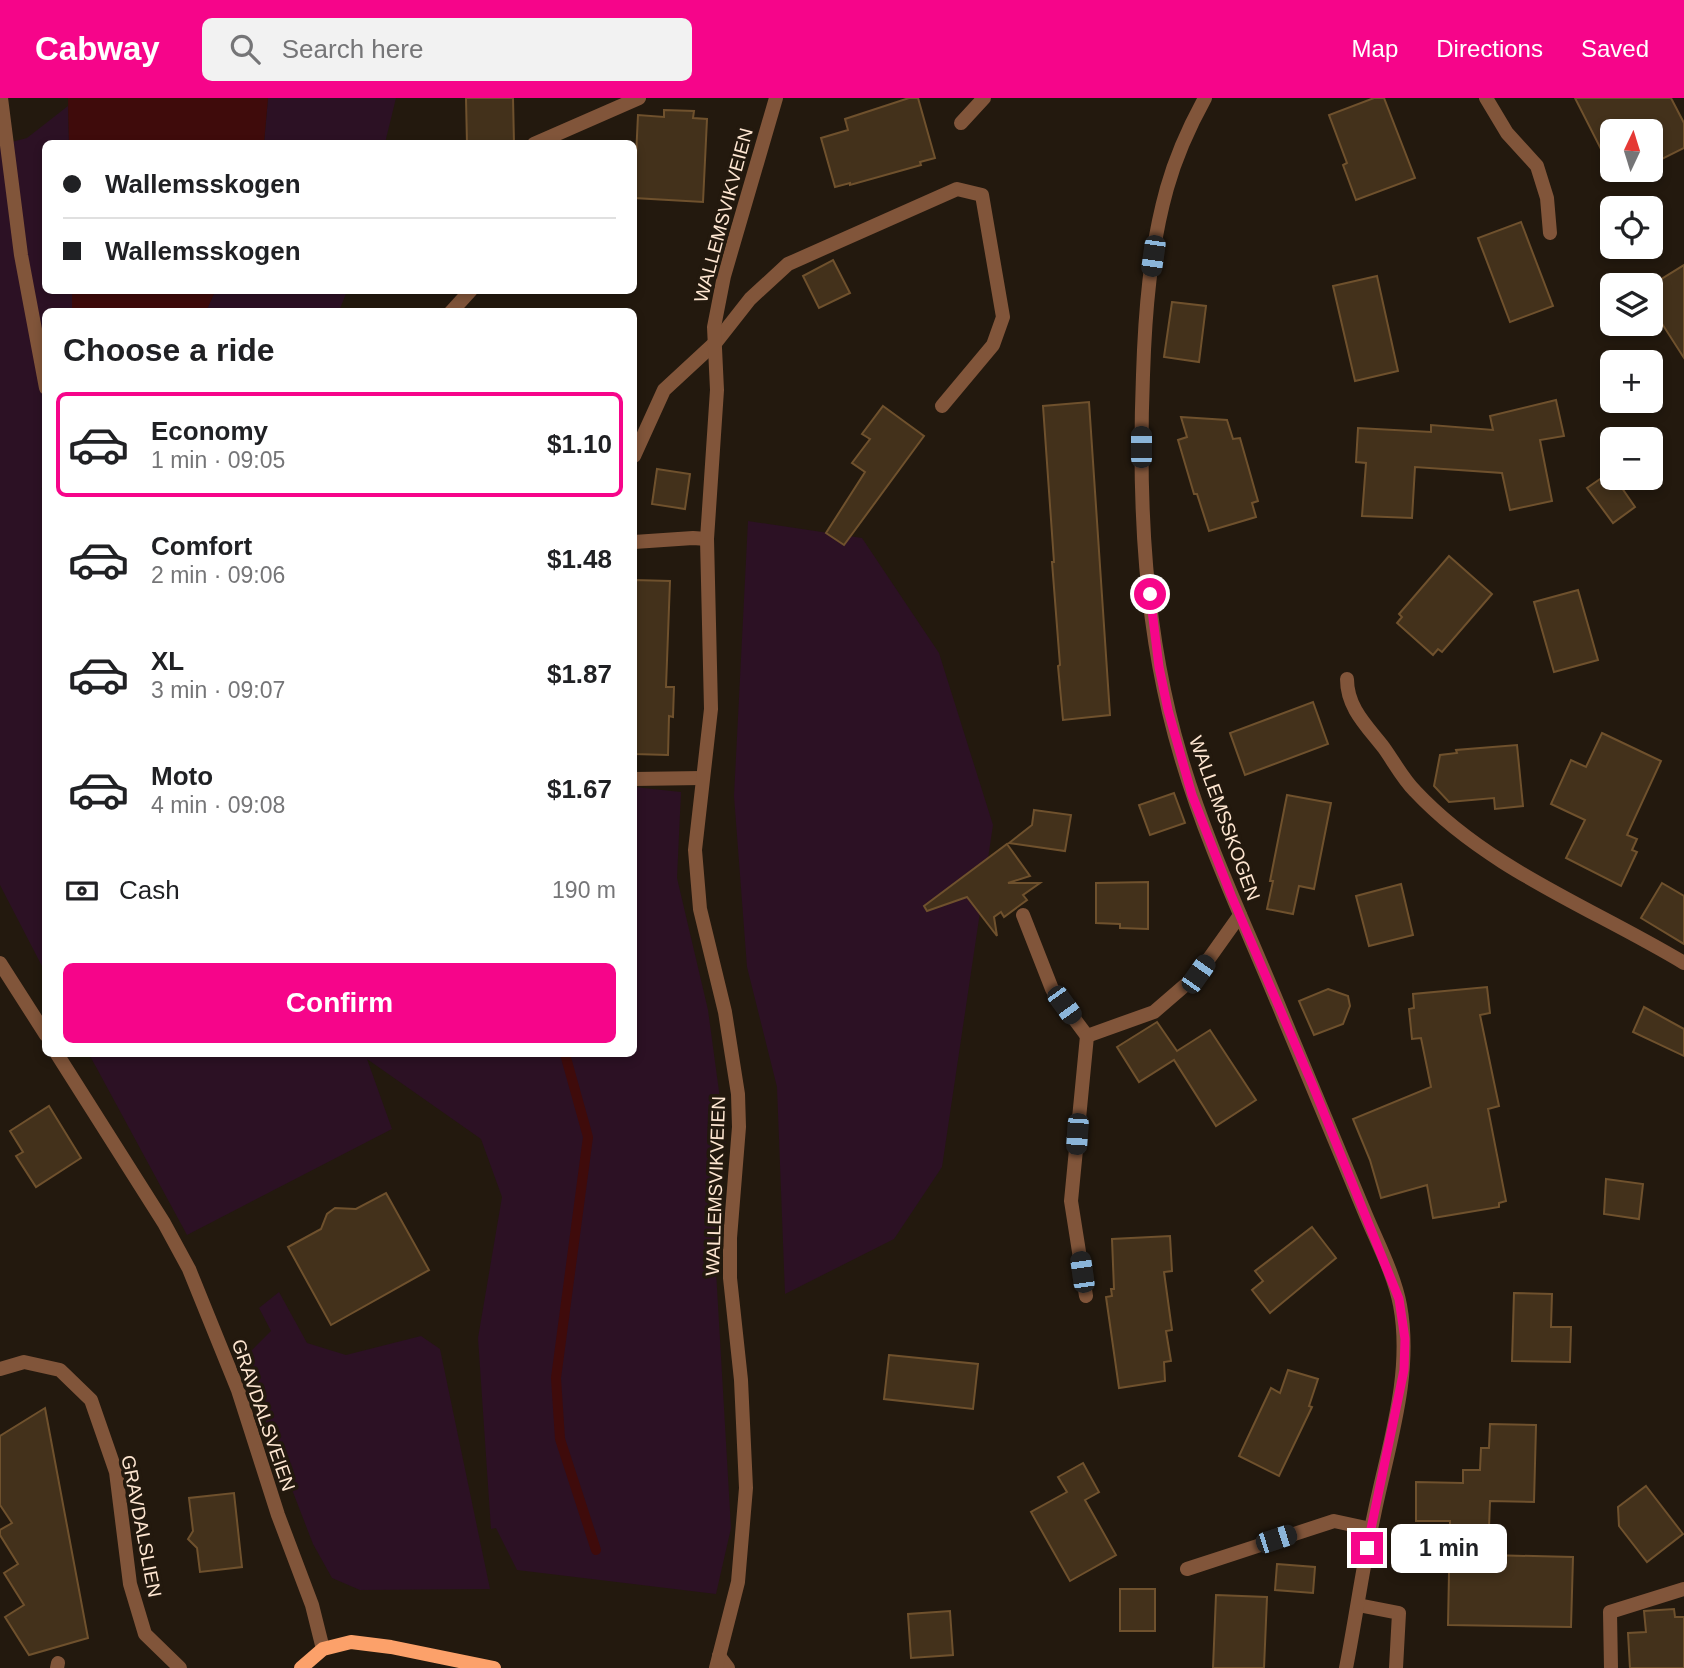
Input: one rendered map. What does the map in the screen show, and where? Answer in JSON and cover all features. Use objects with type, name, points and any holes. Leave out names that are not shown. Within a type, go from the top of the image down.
[{"type":"main road","points":[[300,1668],[323,1649],[351,1642],[391,1647],[485,1667]]},
{"type":"street","points":[[1,98],[21,255],[42,367]]},
{"type":"street","points":[[543,140],[639,98]]},
{"type":"street","name":"WALLEMSVIKVEIEN","points":[[718,1662],[738,1582],[746,1488],[741,1380],[730,1278],[730,1238],[739,1127],[738,1094],[725,1012],[700,909],[695,850],[711,709],[707,539],[717,390],[717,305],[776,98]]},
{"type":"street","points":[[961,123],[984,98]]},
{"type":"street","name":"WALLEMSSKOGEN","points":[[1205,98],[1178,153],[1166,191],[1153,256],[1144,340],[1141,470],[1152,618],[1168,710],[1192,795],[1399,1299],[1405,1339],[1404,1370],[1346,1668]]},
{"type":"street","points":[[1486,98],[1507,133],[1536,166],[1547,198],[1550,233]]},
{"type":"street","name":"WALLEMSVIKVEIEN","points":[[637,449],[664,390],[715,343],[750,299],[788,264],[957,189],[982,195],[1003,317],[993,345],[942,405]]},
{"type":"street","points":[[455,308],[467,294]]},
{"type":"street","points":[[637,542],[707,539]]},
{"type":"street","points":[[1348,679],[1348,696],[1368,729],[1413,790],[1460,834],[1534,881],[1630,931],[1684,963]]},
{"type":"street","points":[[637,779],[702,778]]},
{"type":"street","points":[[1023,915],[1052,989],[1087,1036],[1072,1201],[1086,1296]]},
{"type":"street","points":[[1087,1036],[1154,1012],[1198,974],[1240,915]]},
{"type":"street","points":[[0,963],[42,1029]]},
{"type":"street","name":"GRAVDALSVEIEN","points":[[59,1057],[164,1223],[189,1269],[238,1390],[278,1515],[312,1605],[323,1649]]},
{"type":"street","name":"GRAVDALSLIEN","points":[[0,1369],[24,1362],[60,1370],[91,1400],[116,1472],[130,1584],[145,1634],[180,1668]]},
{"type":"street","points":[[1187,1569],[1334,1521],[1371,1529]]},
{"type":"street","points":[[1611,1668],[1610,1612],[1684,1589]]},
{"type":"street","points":[[1358,1605],[1399,1613],[1396,1668]]},
{"type":"street","points":[[718,1662],[729,1668]]},
{"type":"shaded area","points":[[68,98],[268,98],[264,140],[69,140]]},
{"type":"shaded area","points":[[268,98],[396,98],[386,140],[264,140]]},
{"type":"shaded area","points":[[68,106],[69,140],[42,140],[42,294],[72,294],[72,308],[42,308],[42,966],[0,885],[0,145],[27,138]]},
{"type":"shaded area","points":[[72,294],[214,294],[208,308],[72,308]]},
{"type":"shaded area","points":[[213,294],[346,294],[340,308],[207,308]]},
{"type":"shaded area","points":[[748,521],[862,538],[939,653],[993,825],[942,1167],[894,1239],[785,1294],[777,1087],[747,967],[734,796]]},
{"type":"shaded area","points":[[637,787],[681,792],[677,878],[708,1010],[726,1143],[716,1271],[731,1528],[716,1594],[517,1570],[496,1528],[491,1529],[478,1338],[502,1197],[481,1139],[367,1059],[392,1129],[187,1235],[91,1057],[637,1057]]},
{"type":"shaded area","points":[[279,1292],[307,1343],[346,1355],[421,1336],[440,1349],[490,1589],[360,1590],[332,1578],[313,1544],[242,1360],[271,1331],[259,1308]]},
{"type":"building","points":[[466,98],[513,98],[514,140],[467,140]]},
{"type":"building","points":[[909,98],[918,98],[935,158],[920,162],[921,165],[835,187],[821,138],[848,130],[845,119]]},
{"type":"building","points":[[1374,98],[1384,98],[1415,178],[1356,200],[1343,165],[1347,163],[1329,115]]},
{"type":"building","points":[[1575,98],[1671,98],[1684,123],[1684,148],[1663,158],[1663,119],[1600,119],[1600,147]]},
{"type":"building","points":[[664,110],[694,111],[693,118],[707,119],[703,202],[637,198],[638,115],[664,117]]},
{"type":"building","points":[[1521,222],[1553,306],[1510,322],[1478,238]]},
{"type":"building","points":[[833,260],[850,293],[819,308],[803,276]]},
{"type":"building","points":[[1684,265],[1684,358],[1663,325],[1663,278]]},
{"type":"building","points":[[1377,276],[1398,371],[1355,381],[1333,286]]},
{"type":"building","points":[[1172,302],[1206,306],[1199,362],[1164,357]]},
{"type":"building","points":[[1556,400],[1564,436],[1540,440],[1552,501],[1510,510],[1502,473],[1415,467],[1412,518],[1362,516],[1366,463],[1356,462],[1358,428],[1431,432],[1431,425],[1493,430],[1490,416]]},
{"type":"building","points":[[1089,402],[1110,715],[1063,720],[1043,406]]},
{"type":"building","points":[[883,406],[924,436],[844,545],[826,533],[865,472],[852,463],[870,439],[862,434]]},
{"type":"building","points":[[1181,417],[1227,420],[1233,439],[1240,438],[1258,501],[1252,503],[1256,517],[1209,531],[1197,494],[1194,494],[1178,440],[1187,437]]},
{"type":"building","points":[[657,469],[690,474],[685,509],[652,504]]},
{"type":"building","points":[[1600,479],[1600,490],[1623,490],[1635,507],[1613,523],[1587,488]]},
{"type":"building","points":[[1449,556],[1492,594],[1442,652],[1438,649],[1433,655],[1397,623],[1402,617],[1399,614]]},
{"type":"building","points":[[637,580],[670,581],[666,687],[674,687],[673,717],[669,716],[668,755],[637,754]]},
{"type":"building","points":[[1578,590],[1598,660],[1554,672],[1534,602]]},
{"type":"building","points":[[1313,702],[1328,744],[1245,775],[1230,733]]},
{"type":"building","points":[[1602,733],[1661,761],[1627,835],[1637,839],[1632,850],[1637,852],[1621,886],[1566,858],[1585,820],[1551,804],[1571,760],[1586,767]]},
{"type":"building","points":[[1517,745],[1523,806],[1495,809],[1494,798],[1449,802],[1434,786],[1440,755],[1457,753],[1456,750]]},
{"type":"building","points":[[1174,793],[1185,823],[1150,835],[1139,805]]},
{"type":"building","points":[[1287,795],[1331,803],[1314,889],[1299,886],[1293,914],[1267,909]]},
{"type":"building","points":[[1034,810],[1071,815],[1065,851],[1009,843],[1032,825]]},
{"type":"building","points":[[1007,844],[1030,876],[1008,883],[1040,883],[1023,895],[1027,900],[1004,917],[1001,912],[994,917],[997,936],[967,897],[927,911],[924,906]]},
{"type":"building","points":[[1148,882],[1148,929],[1120,928],[1120,924],[1096,923],[1096,883]]},
{"type":"building","points":[[1662,883],[1684,896],[1684,944],[1641,918]]},
{"type":"building","points":[[1401,884],[1413,935],[1369,946],[1356,896]]},
{"type":"building","points":[[1487,987],[1490,1013],[1480,1015],[1499,1106],[1488,1109],[1506,1201],[1499,1203],[1499,1207],[1433,1218],[1427,1185],[1381,1198],[1370,1160],[1353,1119],[1431,1087],[1421,1038],[1412,1039],[1409,1009],[1414,1008],[1413,994]]},
{"type":"building","points":[[1328,989],[1348,996],[1350,1006],[1343,1024],[1314,1035],[1299,1001]]},
{"type":"building","points":[[1644,1007],[1684,1029],[1684,1056],[1633,1032]]},
{"type":"building","points":[[1157,1022],[1177,1051],[1210,1030],[1256,1100],[1216,1126],[1174,1060],[1139,1082],[1117,1047]]},
{"type":"building","points":[[49,1106],[81,1158],[36,1187],[16,1156],[23,1152],[10,1131]]},
{"type":"building","points":[[1606,1179],[1643,1184],[1639,1219],[1604,1214]]},
{"type":"building","points":[[386,1193],[429,1270],[331,1325],[288,1247],[321,1229],[327,1214],[335,1208],[356,1209]]},
{"type":"building","points":[[1312,1227],[1336,1258],[1270,1313],[1252,1290],[1263,1281],[1255,1271]]},
{"type":"building","points":[[1170,1236],[1172,1271],[1164,1272],[1172,1330],[1166,1331],[1171,1361],[1164,1362],[1165,1381],[1119,1388],[1106,1297],[1112,1296],[1111,1289],[1114,1289],[1112,1239]]},
{"type":"building","points":[[1514,1293],[1552,1294],[1551,1327],[1571,1327],[1570,1362],[1512,1361]]},
{"type":"building","points":[[889,1355],[978,1364],[973,1409],[884,1399]]},
{"type":"building","points":[[1288,1370],[1318,1379],[1309,1406],[1312,1407],[1279,1476],[1239,1456],[1271,1388],[1280,1393]]},
{"type":"building","points":[[45,1408],[88,1638],[29,1655],[5,1617],[24,1605],[4,1573],[18,1564],[0,1535],[0,1530],[12,1523],[0,1505],[0,1436]]},
{"type":"building","points":[[1490,1424],[1536,1425],[1534,1502],[1490,1501],[1488,1555],[1573,1557],[1571,1627],[1448,1625],[1450,1521],[1416,1521],[1416,1482],[1463,1483],[1463,1470],[1480,1470],[1481,1448],[1489,1448]]},
{"type":"building","points":[[1083,1463],[1099,1492],[1085,1500],[1116,1555],[1070,1581],[1031,1512],[1067,1492],[1058,1477]]},
{"type":"building","points":[[1646,1486],[1683,1534],[1647,1562],[1619,1526],[1618,1507]]},
{"type":"building","points":[[234,1493],[242,1567],[200,1572],[197,1548],[188,1539],[193,1531],[189,1498]]},
{"type":"building","points":[[1277,1564],[1315,1567],[1313,1593],[1275,1590]]},
{"type":"building","points":[[1120,1589],[1155,1589],[1155,1631],[1120,1631]]},
{"type":"building","points":[[1216,1595],[1267,1597],[1264,1668],[1213,1668]]},
{"type":"building","points":[[1674,1609],[1675,1617],[1684,1617],[1684,1668],[1630,1668],[1628,1633],[1646,1632],[1644,1611]]},
{"type":"building","points":[[950,1611],[953,1655],[911,1658],[908,1614]]},
{"type":"waterway","points":[[566,1057],[588,1137],[556,1378],[560,1439],[596,1550]]},
{"type":"route","points":[[1150,594],[1159,667],[1192,795],[1399,1299],[1405,1339],[1404,1370],[1367,1548]]}]
